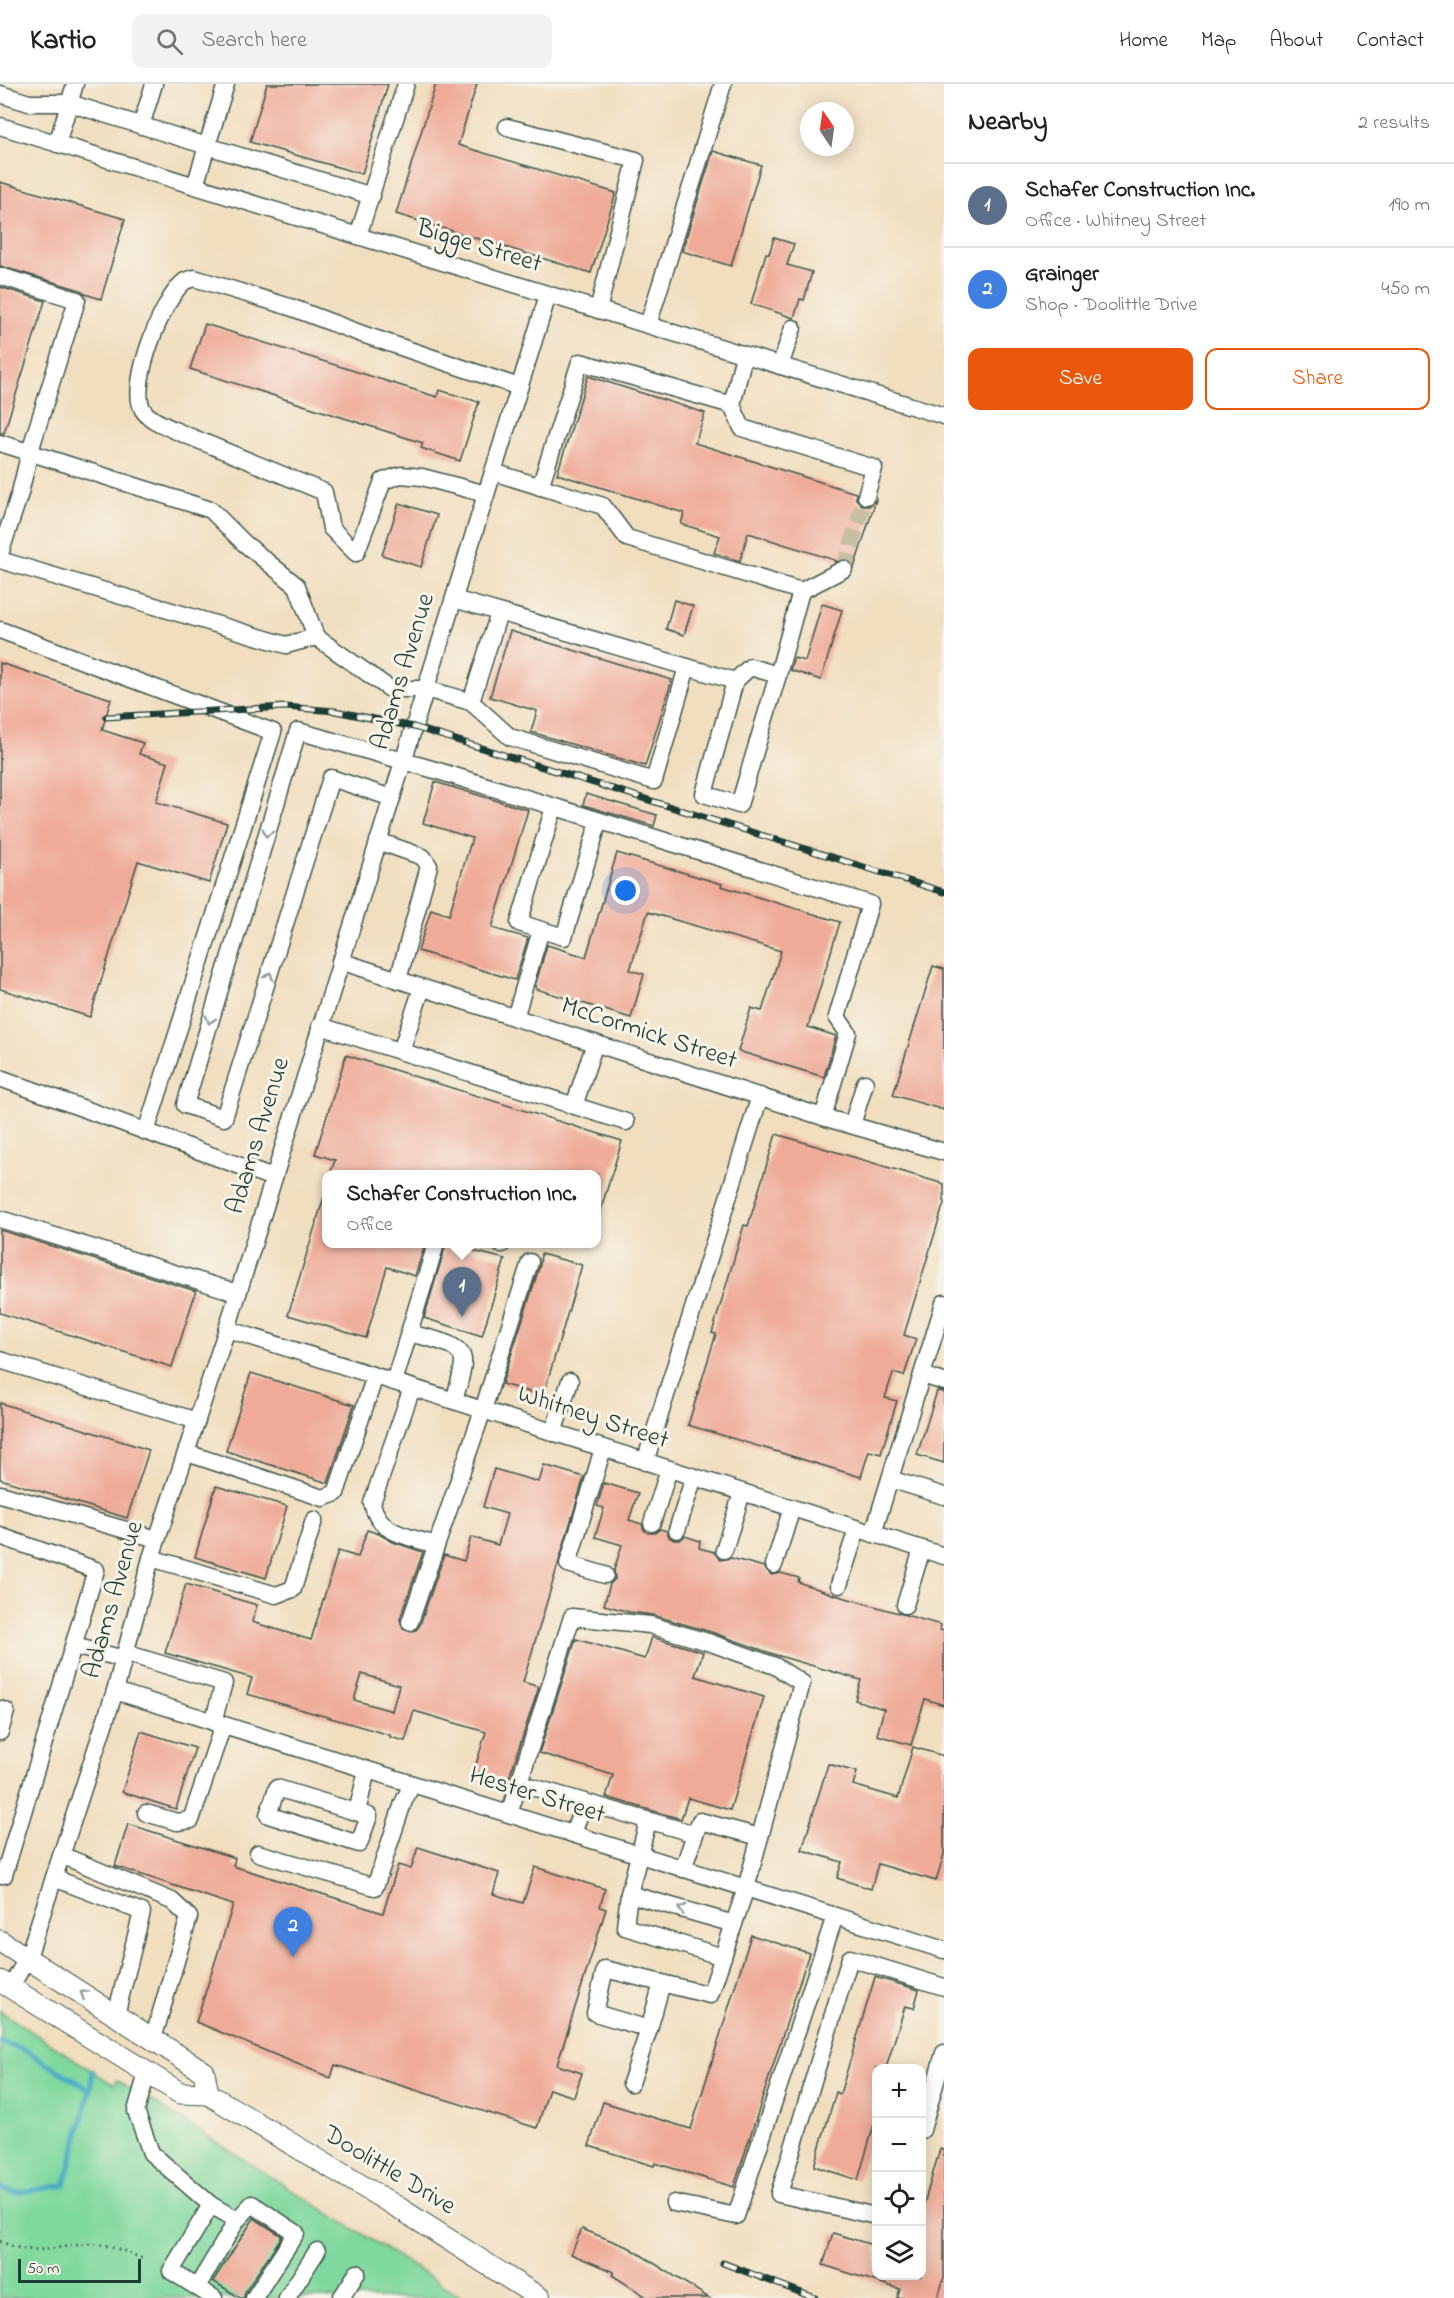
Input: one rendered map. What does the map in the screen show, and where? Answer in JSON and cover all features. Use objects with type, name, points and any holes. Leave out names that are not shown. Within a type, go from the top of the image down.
[{"type":"main road","points":[[0,1941],[204,2072],[208,2094]]},
{"type":"main road","name":"Doolittle Drive","points":[[5,1984],[180,2093],[208,2094],[399,2208],[540,2298]]},
{"type":"street","points":[[57,144],[75,84]]},
{"type":"street","points":[[141,126],[154,84]]},
{"type":"street","points":[[195,186],[226,84]]},
{"type":"street","points":[[358,236],[406,84]]},
{"type":"street","points":[[648,325],[723,84]]},
{"type":"street","points":[[0,94],[29,104],[69,103],[372,195]]},
{"type":"street","name":"Bigge Street","points":[[0,126],[944,416]]},
{"type":"street","points":[[507,127],[636,160],[598,310]]},
{"type":"street","points":[[0,276],[77,300],[0,554]]},
{"type":"street","points":[[486,494],[422,477],[401,475],[383,481],[356,553],[331,528],[324,492],[174,430],[153,419],[142,409],[140,394],[146,349],[159,318],[169,302],[185,281],[194,279],[290,307],[519,387]]},
{"type":"street","name":"Adams Avenue","points":[[5,1984],[28,1958],[115,1691],[151,1558],[238,1293],[548,295]]},
{"type":"street","points":[[780,366],[793,328]]},
{"type":"street","points":[[744,355],[732,405],[742,428],[874,468],[866,495]]},
{"type":"street","points":[[540,487],[580,362],[732,405]]},
{"type":"street","points":[[0,443],[211,510],[244,543],[297,586],[316,637],[390,689],[426,688],[471,702],[510,737],[654,781],[687,668]]},
{"type":"street","points":[[493,472],[603,506],[627,538],[801,591],[844,569]]},
{"type":"street","points":[[0,560],[286,645],[316,637]]},
{"type":"street","points":[[778,675],[750,667],[735,681],[704,794],[739,805],[778,675],[801,591]]},
{"type":"street","points":[[453,599],[735,681]]},
{"type":"street","points":[[471,702],[499,613]]},
{"type":"street","points":[[0,630],[273,732],[146,1132]]},
{"type":"street","points":[[392,798],[331,778],[224,1118],[184,1105],[298,731],[870,904],[837,1017],[848,1034],[822,1117]]},
{"type":"street","points":[[554,807],[519,923],[564,937],[598,821]]},
{"type":"street","points":[[378,841],[423,857],[429,866],[398,980]]},
{"type":"street","points":[[515,1018],[541,930]]},
{"type":"street","name":"McCormick Street","points":[[340,961],[822,1117],[944,1152]]},
{"type":"street","points":[[401,1051],[423,987]]},
{"type":"street","points":[[320,1026],[626,1122]]},
{"type":"street","points":[[574,1106],[595,1043]]},
{"type":"street","points":[[0,1078],[273,1178]]},
{"type":"street","points":[[852,1125],[865,1083]]},
{"type":"street","points":[[645,1462],[760,1096]]},
{"type":"street","points":[[0,1219],[238,1293]]},
{"type":"street","points":[[394,1382],[435,1248]]},
{"type":"street","points":[[410,1622],[483,1410],[530,1262]]},
{"type":"street","points":[[839,1586],[890,1479],[944,1303]]},
{"type":"street","name":"Whitney Street","points":[[226,1329],[944,1556]]},
{"type":"street","points":[[409,1333],[457,1347],[462,1354],[463,1362],[454,1401]]},
{"type":"street","points":[[0,1360],[197,1421]]},
{"type":"street","points":[[922,1375],[944,1382]]},
{"type":"street","points":[[187,1453],[323,1498],[331,1496],[336,1493],[375,1376]]},
{"type":"street","points":[[553,1433],[570,1381]]},
{"type":"street","points":[[412,1388],[372,1503],[375,1516],[390,1530],[436,1545]]},
{"type":"street","points":[[603,1448],[568,1564],[605,1575]]},
{"type":"street","points":[[652,1523],[669,1469]]},
{"type":"street","points":[[677,1530],[694,1477]]},
{"type":"street","points":[[890,1479],[944,1496]]},
{"type":"street","points":[[724,1550],[742,1492]]},
{"type":"street","points":[[0,1494],[158,1539]]},
{"type":"street","points":[[774,1565],[792,1508]]},
{"type":"street","points":[[151,1558],[276,1595],[282,1594],[293,1589],[314,1520]]},
{"type":"street","points":[[0,1536],[96,1570],[4,1875],[0,1875]]},
{"type":"street","points":[[904,1605],[922,1550]]},
{"type":"street","points":[[509,1814],[572,1617],[650,1625],[711,1643],[775,1666],[802,1683],[746,1888],[710,1995],[605,1969],[595,2013],[649,2029]]},
{"type":"street","points":[[74,1646],[125,1656],[224,1683],[218,1723],[191,1820],[177,1822],[146,1813]]},
{"type":"street","name":"Hester Street","points":[[115,1691],[944,1950]]},
{"type":"street","points":[[0,1709],[6,1711],[0,1732]]},
{"type":"street","points":[[357,1812],[367,1770]]},
{"type":"street","points":[[519,1783],[695,1834]]},
{"type":"street","points":[[258,1853],[375,1887],[403,1803],[412,1784]]},
{"type":"street","points":[[277,1788],[357,1812],[369,1816],[358,1844],[268,1815],[277,1788]]},
{"type":"street","points":[[573,1834],[584,1802]]},
{"type":"street","points":[[648,1821],[629,1894],[625,1927],[723,1957]]},
{"type":"street","points":[[683,1869],[699,1821],[760,1837]]},
{"type":"street","points":[[61,1855],[172,1901],[189,1917],[153,2039]]},
{"type":"street","points":[[54,1878],[142,1912],[116,2014]]},
{"type":"street","points":[[629,1894],[734,1924]]},
{"type":"street","points":[[674,2203],[736,2216],[835,1916]]},
{"type":"street","points":[[872,2215],[779,2194],[850,1958],[944,1987]]},
{"type":"street","points":[[631,2083],[662,1983]]},
{"type":"street","points":[[925,2118],[944,2053]]},
{"type":"street","points":[[147,2073],[136,2111],[151,2153],[211,2205],[237,2220]]},
{"type":"street","points":[[197,2287],[237,2220],[252,2204],[296,2233],[254,2298]]},
{"type":"street","points":[[211,2205],[171,2271],[214,2298]]},
{"type":"street","points":[[287,2298],[317,2251]]},
{"type":"street","points":[[341,2298],[357,2273]]},
{"type":"path","points":[[0,2241],[11,2246],[40,2251],[104,2245],[143,2259]]},
{"type":"green space","points":[[0,2011],[114,2085],[117,2080],[161,2107],[463,2298],[0,2298]]},
{"type":"building","points":[[267,84],[388,84],[362,174],[250,142]]},
{"type":"building","points":[[436,84],[477,84],[458,145],[616,193],[591,273],[396,214]]},
{"type":"building","points":[[713,151],[761,165],[731,266],[682,251]]},
{"type":"building","points":[[0,182],[125,219],[101,299],[80,290],[0,266]]},
{"type":"building","points":[[774,238],[794,244],[787,265],[812,272],[804,300],[800,299],[794,318],[751,304],[766,253],[769,254]]},
{"type":"building","points":[[0,287],[45,301],[4,433],[0,433]]},
{"type":"building","points":[[205,324],[437,397],[439,390],[479,402],[460,461],[421,448],[423,443],[190,369]]},
{"type":"building","points":[[588,376],[705,413],[695,443],[856,493],[856,499],[863,506],[869,506],[876,500],[854,568],[849,560],[835,562],[835,560],[748,533],[740,561],[714,553],[720,536],[681,524],[684,513],[557,474]]},
{"type":"building","points":[[399,503],[437,515],[421,567],[382,555]]},
{"type":"building","points":[[674,600],[693,606],[684,635],[666,629]]},
{"type":"building","points":[[822,604],[842,610],[821,680],[790,670],[794,658],[805,661]]},
{"type":"building","points":[[510,631],[672,680],[645,766],[531,732],[537,711],[490,697]]},
{"type":"building","points":[[0,663],[111,699],[102,730],[143,743],[139,754],[168,763],[156,802],[227,823],[209,883],[138,861],[90,1017],[0,989]]},
{"type":"building","points":[[435,782],[528,810],[492,928],[528,938],[515,980],[418,951],[431,909],[449,915],[472,838],[423,823]]},
{"type":"building","points":[[586,794],[657,815],[654,826],[583,805]]},
{"type":"building","points":[[617,853],[840,922],[808,1027],[836,1036],[824,1077],[738,1051],[751,1008],[762,1011],[781,951],[648,912],[630,970],[644,974],[631,1018],[536,989],[547,945],[586,957]]},
{"type":"building","points":[[933,966],[944,969],[944,1110],[893,1095]]},
{"type":"building","points":[[346,1055],[622,1141],[601,1209],[601,1170],[331,1170],[335,1160],[315,1154]]},
{"type":"building","points":[[776,1134],[944,1184],[944,1203],[904,1335],[916,1339],[904,1376],[893,1373],[885,1398],[897,1401],[881,1454],[869,1451],[861,1477],[688,1425],[716,1334],[712,1333],[744,1225],[748,1226]]},
{"type":"building","points":[[322,1204],[322,1248],[424,1248],[415,1276],[387,1267],[366,1338],[288,1315]]},
{"type":"building","points":[[0,1230],[196,1291],[172,1367],[0,1313]]},
{"type":"building","points":[[445,1248],[462,1248],[505,1259],[482,1336],[424,1318]]},
{"type":"building","points":[[541,1254],[582,1265],[543,1396],[502,1384],[540,1265]]},
{"type":"building","points":[[251,1373],[354,1405],[328,1483],[226,1451]]},
{"type":"building","points":[[937,1391],[944,1392],[944,1463],[917,1455]]},
{"type":"building","points":[[0,1403],[149,1450],[127,1518],[0,1479]]},
{"type":"building","points":[[544,1465],[584,1477],[523,1682],[539,1687],[508,1781],[474,1771],[486,1732],[414,1711],[405,1741],[247,1694],[252,1678],[165,1653],[186,1584],[257,1605],[252,1622],[311,1640],[338,1551],[358,1557],[367,1530],[423,1552],[400,1619],[403,1629],[411,1632],[416,1630],[420,1625],[444,1555],[464,1561],[471,1537],[498,1545],[507,1514],[483,1507],[494,1469],[539,1482]],"holes":[[[362,1674],[399,1685],[392,1711],[354,1700]]]},
{"type":"building","points":[[604,1483],[638,1493],[629,1520],[642,1524],[648,1533],[655,1533],[660,1529],[667,1531],[669,1537],[674,1540],[680,1540],[685,1536],[700,1541],[699,1548],[714,1552],[720,1560],[731,1558],[764,1567],[771,1575],[781,1573],[799,1578],[798,1582],[835,1595],[941,1625],[940,1630],[944,1631],[944,1705],[925,1699],[911,1745],[877,1735],[884,1709],[855,1700],[861,1680],[653,1615],[629,1612],[604,1605],[610,1584],[615,1579],[614,1570],[622,1545],[595,1537],[604,1508],[597,1506]]},
{"type":"building","points":[[216,1486],[287,1506],[266,1578],[195,1557]]},
{"type":"building","points":[[652,1637],[703,1652],[695,1676],[764,1697],[730,1810],[688,1798],[681,1819],[606,1797],[613,1775],[539,1753],[576,1639],[645,1659]]},
{"type":"building","points":[[141,1731],[195,1748],[176,1809],[122,1792]]},
{"type":"building","points":[[913,1747],[944,1756],[944,1854],[936,1881],[878,1864],[871,1889],[837,1878],[842,1862],[802,1850],[828,1764],[857,1772],[853,1785],[898,1798]]},
{"type":"building","points":[[128,1824],[235,1858],[233,1866],[383,1913],[398,1865],[411,1869],[418,1847],[499,1873],[493,1894],[523,1903],[535,1867],[605,1889],[600,1907],[606,1909],[557,2065],[582,2073],[574,2097],[549,2089],[537,2128],[335,2065],[331,2078],[196,2022],[233,1905],[115,1866]]},
{"type":"building","points":[[751,1935],[809,1953],[734,2187],[589,2146],[603,2102],[691,2129]]},
{"type":"building","points":[[875,1977],[919,1990],[914,2008],[905,2006],[887,2064],[872,2064],[872,2132],[858,2180],[814,2166],[836,2092],[840,2094]]},
{"type":"building","points":[[940,2149],[944,2150],[944,2277],[938,2298],[897,2298],[900,2289],[823,2265],[833,2233],[872,2245],[872,2280],[926,2280],[926,2197]]},
{"type":"building","points":[[254,2218],[282,2236],[245,2292],[244,2298],[240,2298],[213,2281]]},
{"type":"building","points":[[582,2229],[630,2248],[709,2298],[648,2298],[612,2275],[614,2272],[571,2254]]},
{"type":"waterway","points":[[0,2042],[25,2050],[90,2090],[65,2185],[15,2193],[0,2189]]},
{"type":"waterway","points":[[90,2090],[93,2071]]},
{"type":"tunnel","points":[[844,569],[866,496]]},
{"type":"railway","points":[[106,717],[285,707],[335,711],[414,727],[944,892]]},
{"type":"railway","points":[[723,2263],[815,2298]]},
{"type":"place","name":"Schafer Construction Inc.","points":[[462,1317]]},
{"type":"place","name":"Grainger","points":[[293,1957]]}]
